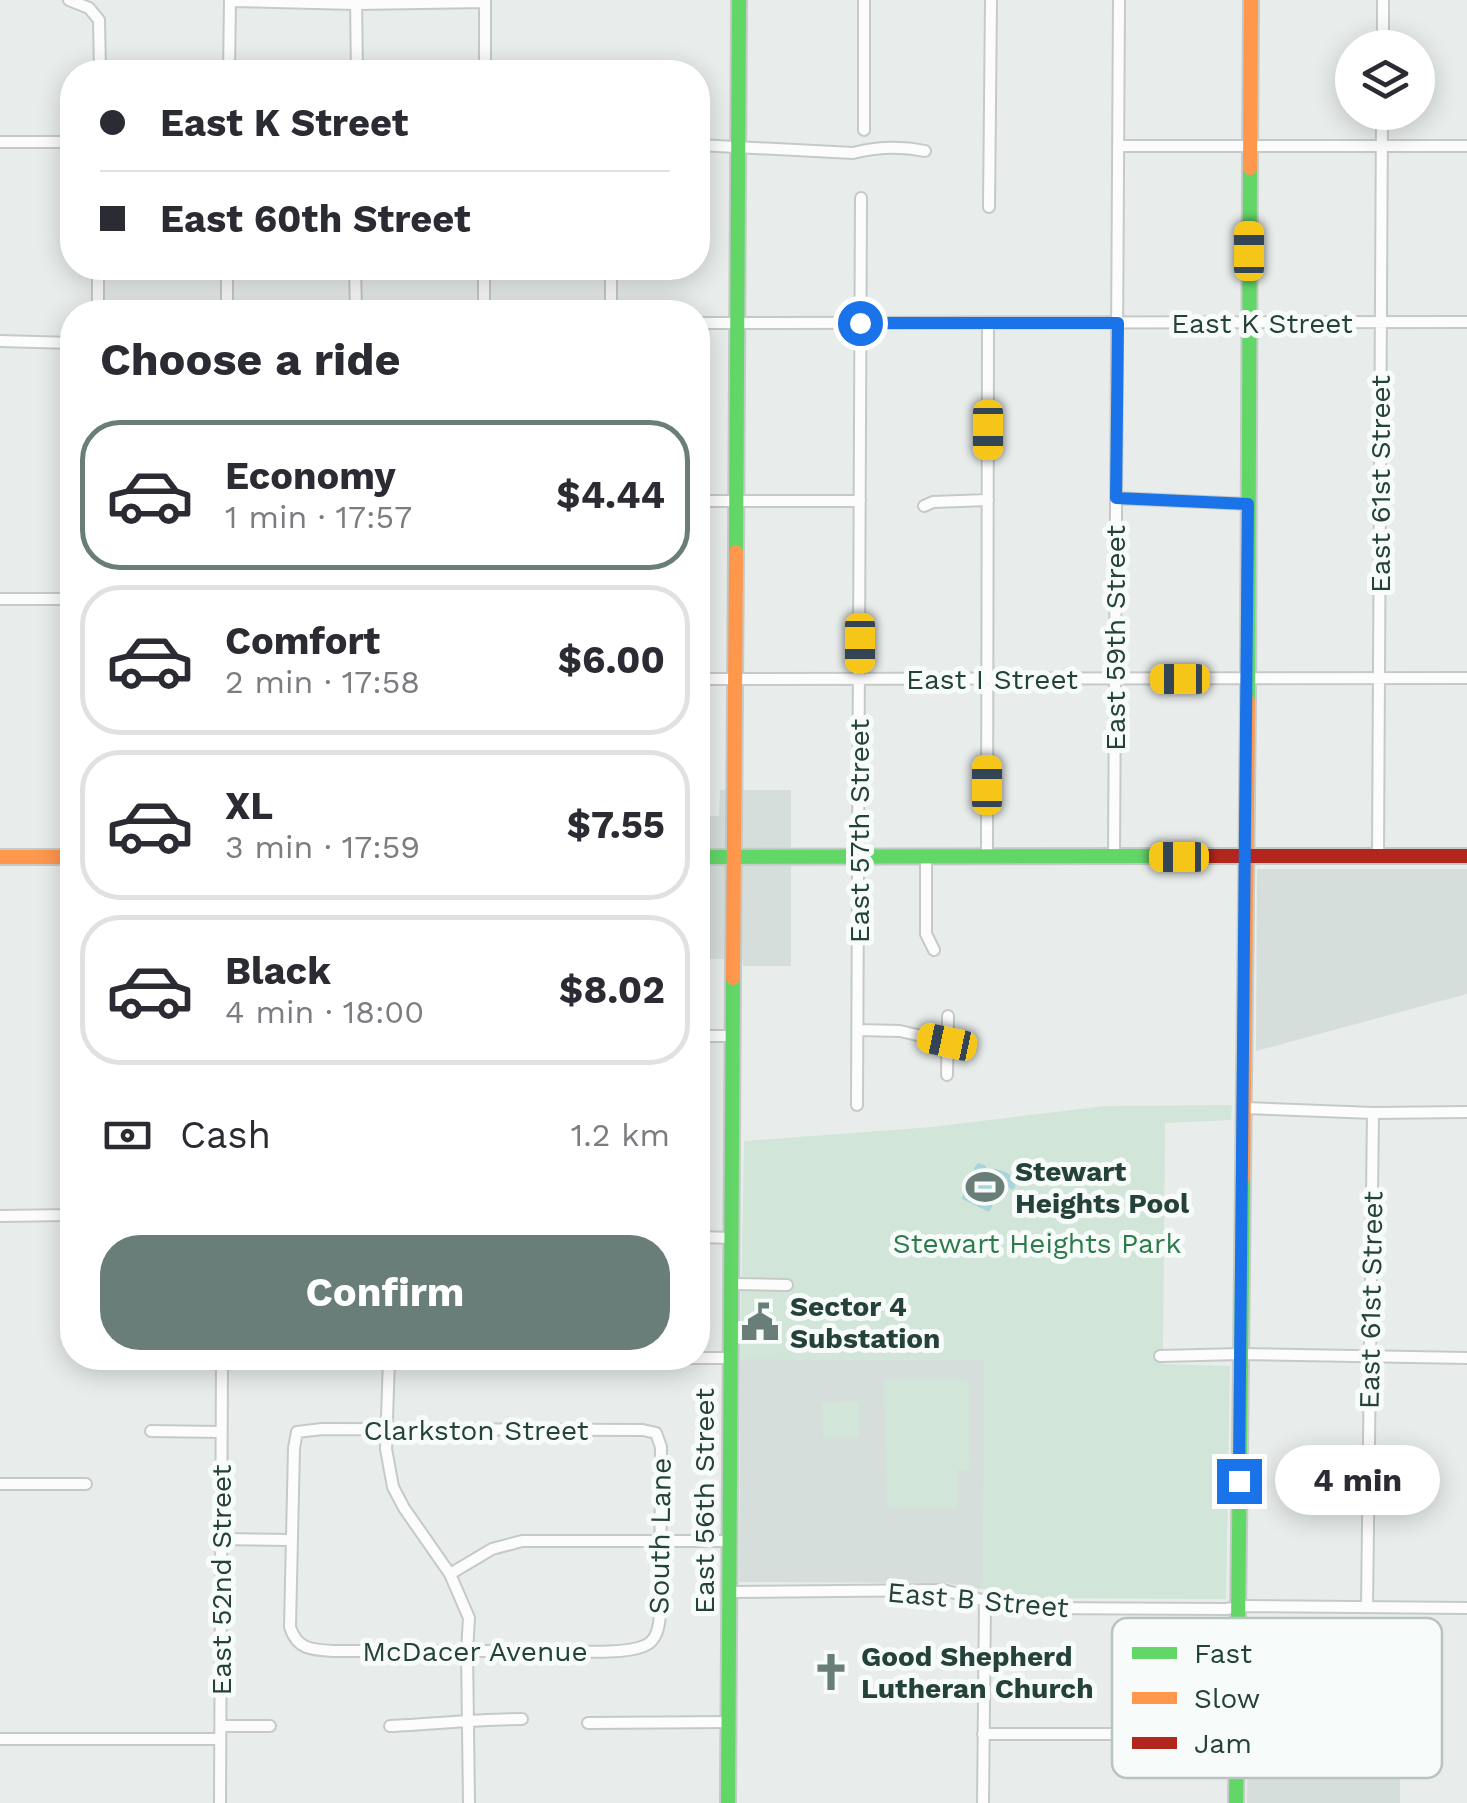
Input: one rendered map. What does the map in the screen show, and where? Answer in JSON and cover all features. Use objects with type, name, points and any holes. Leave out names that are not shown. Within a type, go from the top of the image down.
[{"type":"street","points":[[68,0],[89,8],[99,20],[100,60]]},
{"type":"street","name":"East 56th Street","points":[[728,1803],[739,0]]},
{"type":"street","points":[[864,0],[864,130]]},
{"type":"street","points":[[990,207],[992,0]]},
{"type":"street","name":"East 59th Street","points":[[1114,857],[1119,0]]},
{"type":"street","points":[[1237,1618],[1251,0]]},
{"type":"street","points":[[1382,0],[1382,30]]},
{"type":"street","points":[[229,60],[230,1],[485,1],[485,60]]},
{"type":"street","points":[[356,2],[356,60]]},
{"type":"street","name":"East 61st Street","points":[[1378,856],[1382,130]]},
{"type":"street","points":[[0,142],[60,142]]},
{"type":"street","points":[[710,145],[853,153],[875,148],[925,151]]},
{"type":"street","points":[[1118,146],[1467,146]]},
{"type":"street","name":"East 57th Street","points":[[857,1105],[860,198]]},
{"type":"street","name":"East K Street","points":[[710,322],[1467,322]]},
{"type":"street","points":[[987,856],[988,323]]},
{"type":"street","points":[[0,341],[60,342]]},
{"type":"street","points":[[1116,498],[1248,504]]},
{"type":"street","points":[[924,506],[933,502],[988,500]]},
{"type":"street","points":[[710,501],[860,501]]},
{"type":"street","points":[[0,599],[60,599]]},
{"type":"street","name":"East I Street","points":[[710,679],[1467,678]]},
{"type":"street","points":[[710,856],[1467,856]]},
{"type":"street","points":[[926,856],[926,934],[934,950]]},
{"type":"street","points":[[0,857],[60,857]]},
{"type":"street","points":[[946,1075],[948,1016]]},
{"type":"street","points":[[858,1030],[900,1031],[947,1042]]},
{"type":"street","points":[[710,1036],[733,1036]]},
{"type":"street","points":[[1244,1108],[1467,1112]]},
{"type":"street","name":"East 61st Street","points":[[1367,1608],[1374,1113]]},
{"type":"street","points":[[0,1216],[60,1216]]},
{"type":"street","points":[[710,1237],[733,1238]]},
{"type":"street","points":[[732,1284],[788,1285]]},
{"type":"street","points":[[1160,1356],[1467,1358]]},
{"type":"street","points":[[710,1358],[730,1358]]},
{"type":"street","name":"East 52nd Street","points":[[220,1803],[222,1370]]},
{"type":"street","points":[[389,1370],[388,1468],[398,1498],[450,1574],[470,1618],[468,1803]]},
{"type":"street","points":[[151,1432],[221,1432]]},
{"type":"street","name":"Clarkston Street","points":[[292,1540],[298,1432],[654,1432]]},
{"type":"street","name":"South Lane","points":[[652,1642],[660,1614],[661,1541],[661,1447],[654,1432]]},
{"type":"street","points":[[0,1484],[86,1484]]},
{"type":"street","points":[[221,1539],[292,1540]]},
{"type":"street","name":"McDacer Avenue","points":[[292,1540],[290,1626],[298,1643],[307,1649],[622,1650],[652,1642]]},
{"type":"street","points":[[450,1574],[492,1548],[511,1542],[728,1541]]},
{"type":"street","name":"East B Street","points":[[728,1592],[943,1590],[1027,1608],[1467,1608]]},
{"type":"street","points":[[982,1803],[985,1600]]},
{"type":"street","points":[[390,1726],[522,1719]]},
{"type":"street","points":[[588,1723],[729,1722]]},
{"type":"street","points":[[221,1726],[270,1726]]},
{"type":"street","points":[[983,1734],[1112,1734]]},
{"type":"street","points":[[0,1739],[220,1739]]},
{"type":"street","points":[[1236,1778],[1236,1803]]},
{"type":"shaded area","points":[[720,790],[791,790],[791,966],[743,966],[742,959],[710,959],[710,816],[719,816]]},
{"type":"shaded area","points":[[1257,869],[1467,869],[1467,994],[1256,1051]]},
{"type":"shaded area","points":[[740,1359],[985,1360],[983,1589],[946,1583],[739,1582]]},
{"type":"shaded area","points":[[1247,1778],[1400,1778],[1400,1803],[1247,1803]]},
{"type":"green space","name":"Stewart Heights Park","points":[[1232,1105],[1231,1120],[1165,1123],[1163,1364],[1230,1366],[1226,1599],[1013,1598],[983,1589],[984,1360],[740,1359],[744,1141],[932,1127],[1104,1106]]},
{"type":"green space","points":[[884,1379],[966,1379],[969,1383],[970,1471],[958,1469],[958,1507],[887,1508]]},
{"type":"green space","points":[[859,1402],[859,1437],[823,1437],[822,1403]]},
{"type":"water","name":"Stewart Heights Pool","points":[[978,1163],[986,1166],[988,1177],[992,1169],[1000,1170],[1012,1177],[1015,1184],[1011,1190],[1003,1180],[992,1179],[1003,1186],[989,1212],[962,1199],[964,1190],[974,1180]]},
{"type":"traffic: fast","points":[[736,552],[739,0]]},
{"type":"traffic: fast","points":[[1248,701],[1250,168]]},
{"type":"traffic: fast","points":[[710,857],[1164,856]]},
{"type":"traffic: fast","points":[[728,1803],[733,978]]},
{"type":"traffic: fast","points":[[1238,1618],[1243,1178]]},
{"type":"traffic: fast","points":[[1236,1778],[1236,1803]]},
{"type":"traffic: slow","points":[[1250,168],[1251,0]]},
{"type":"traffic: slow","points":[[733,978],[736,552]]},
{"type":"traffic: slow","points":[[1243,1178],[1248,701]]},
{"type":"traffic: slow","points":[[0,857],[60,857]]},
{"type":"traffic: jam","points":[[1164,856],[1467,856]]},
{"type":"place","name":"Stewart Heights Pool","points":[[985,1187]]},
{"type":"place","name":"Sector 4 Substation","points":[[760,1322]]},
{"type":"place","name":"Good Shepherd Lutheran Church","points":[[831,1672]]},
{"type":"route","points":[[860,323],[1118,323],[1116,498],[1248,504],[1239,1481]]}]
